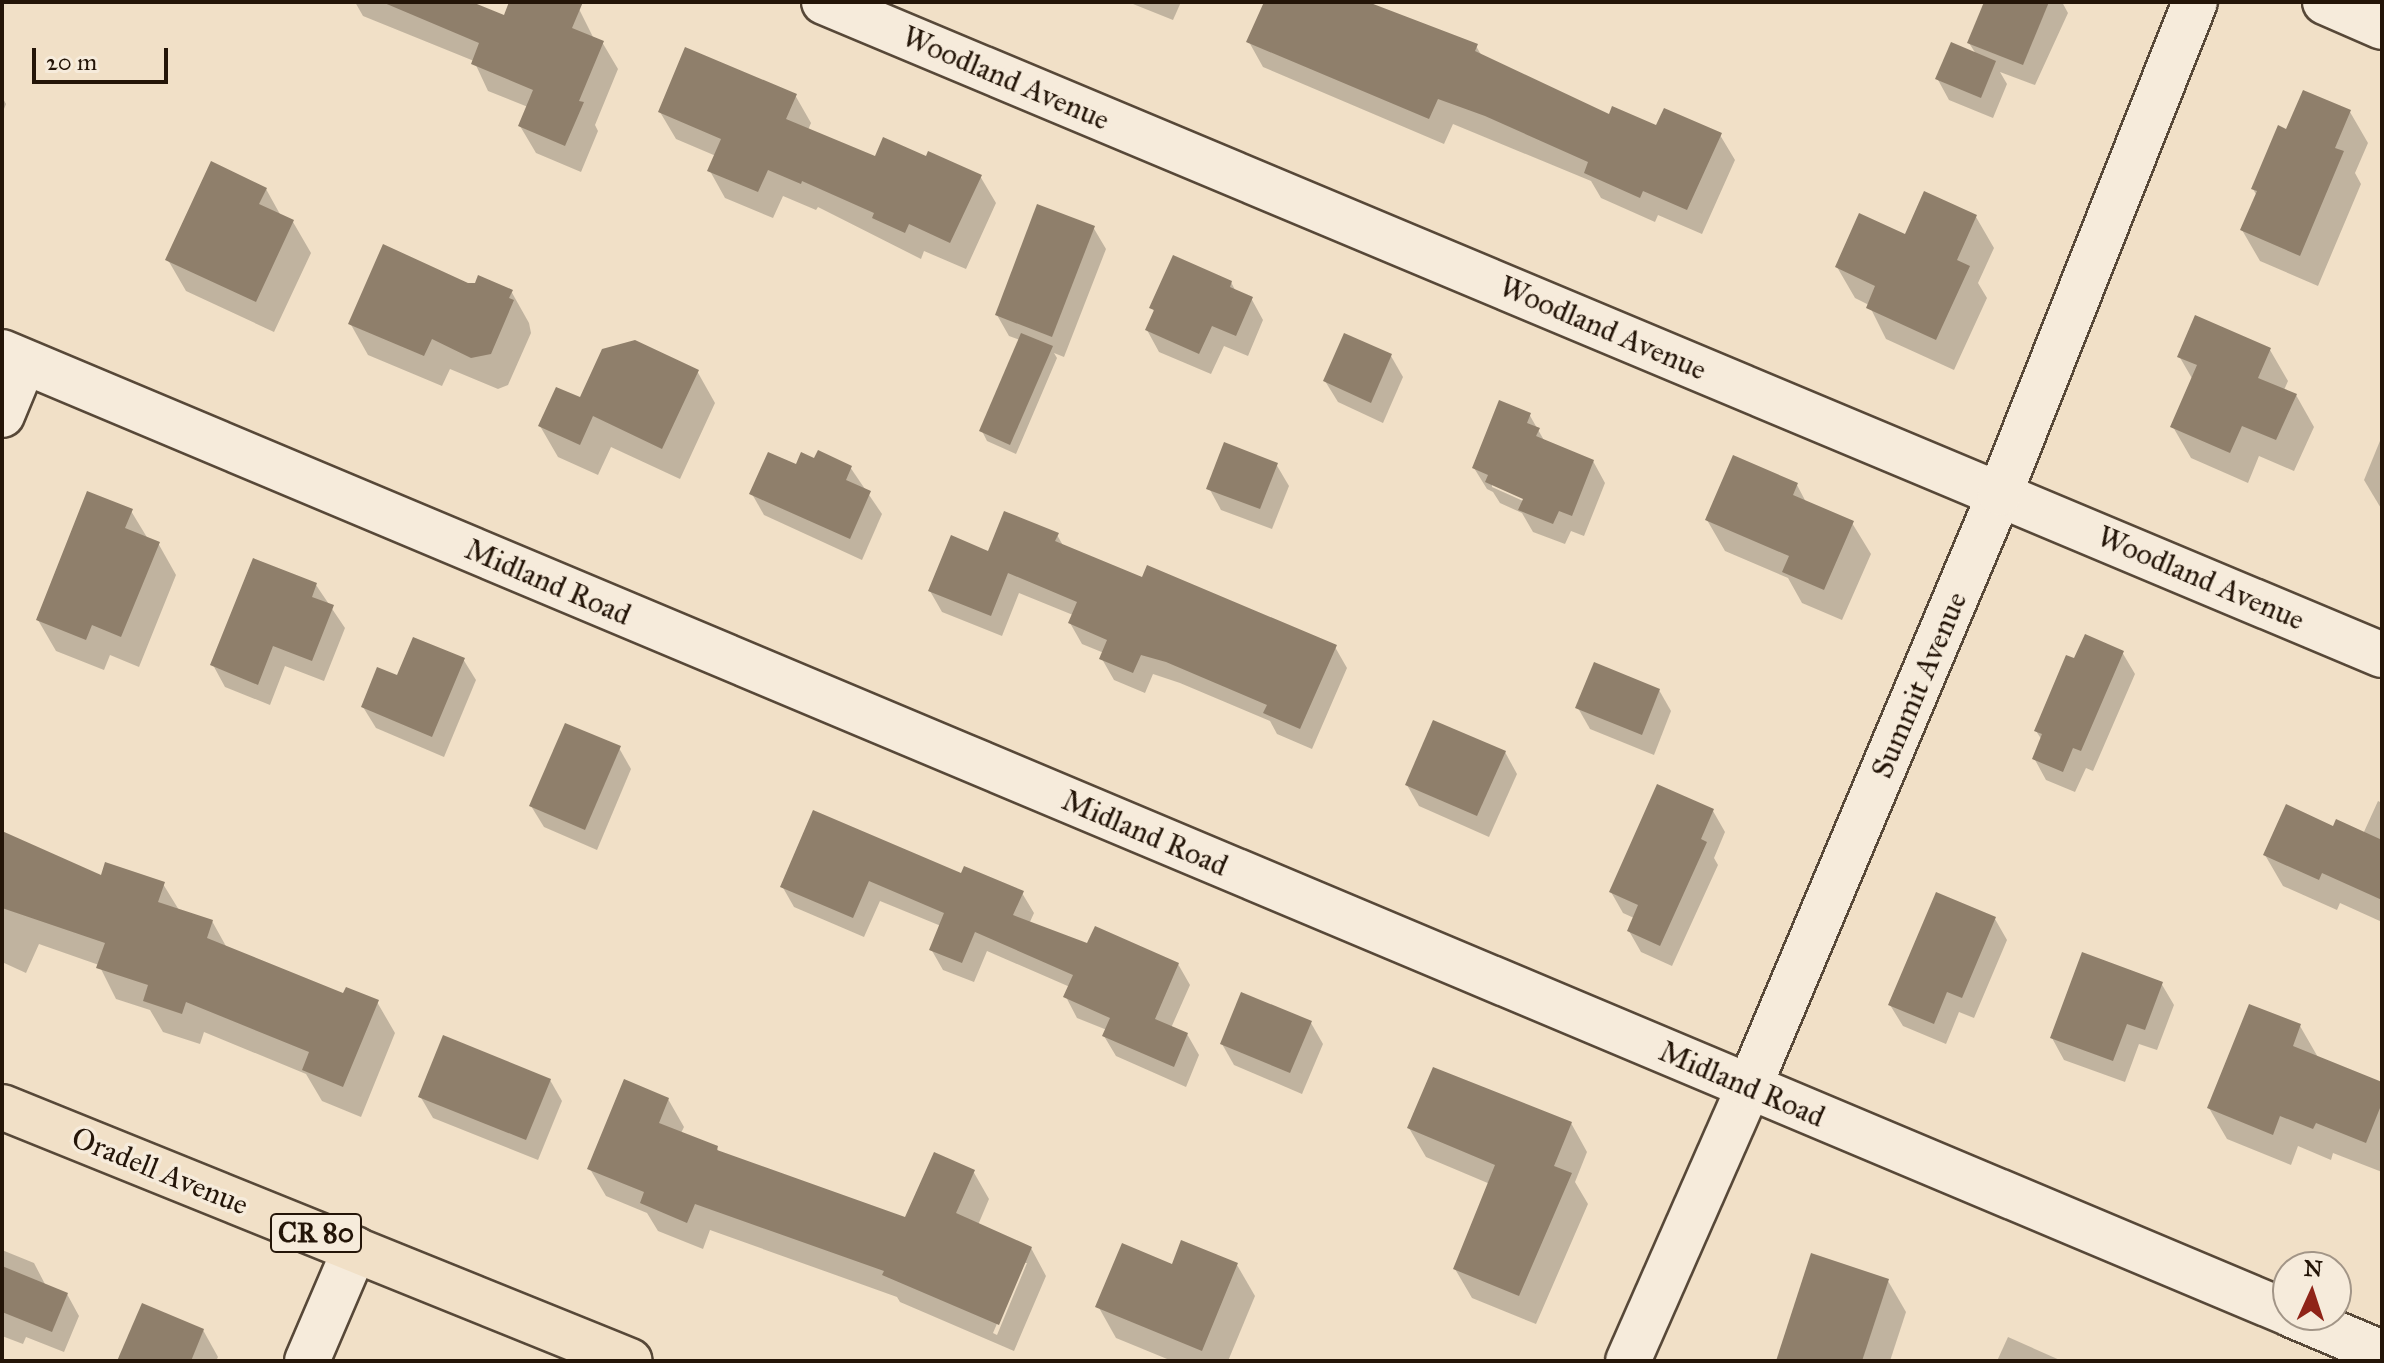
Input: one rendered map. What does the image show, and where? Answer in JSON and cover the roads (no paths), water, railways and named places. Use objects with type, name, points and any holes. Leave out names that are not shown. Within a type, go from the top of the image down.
[{"type":"main road","name":"Oradell Avenue","points":[[2,1107],[630,1361]]},
{"type":"street","name":"Woodland Avenue","points":[[824,2],[2382,655]]},
{"type":"street","name":"Summit Avenue","points":[[1628,1361],[1749,1087],[2000,493],[2195,2]]},
{"type":"street","points":[[2325,2],[2382,27]]},
{"type":"street","points":[[2,415],[13,357]]},
{"type":"street","name":"Midland Road","points":[[13,357],[2272,1306]]},
{"type":"street","points":[[307,1361],[355,1249]]},
{"type":"street","name":"Midland Road","points":[[2330,1331],[2382,1353]]}]
